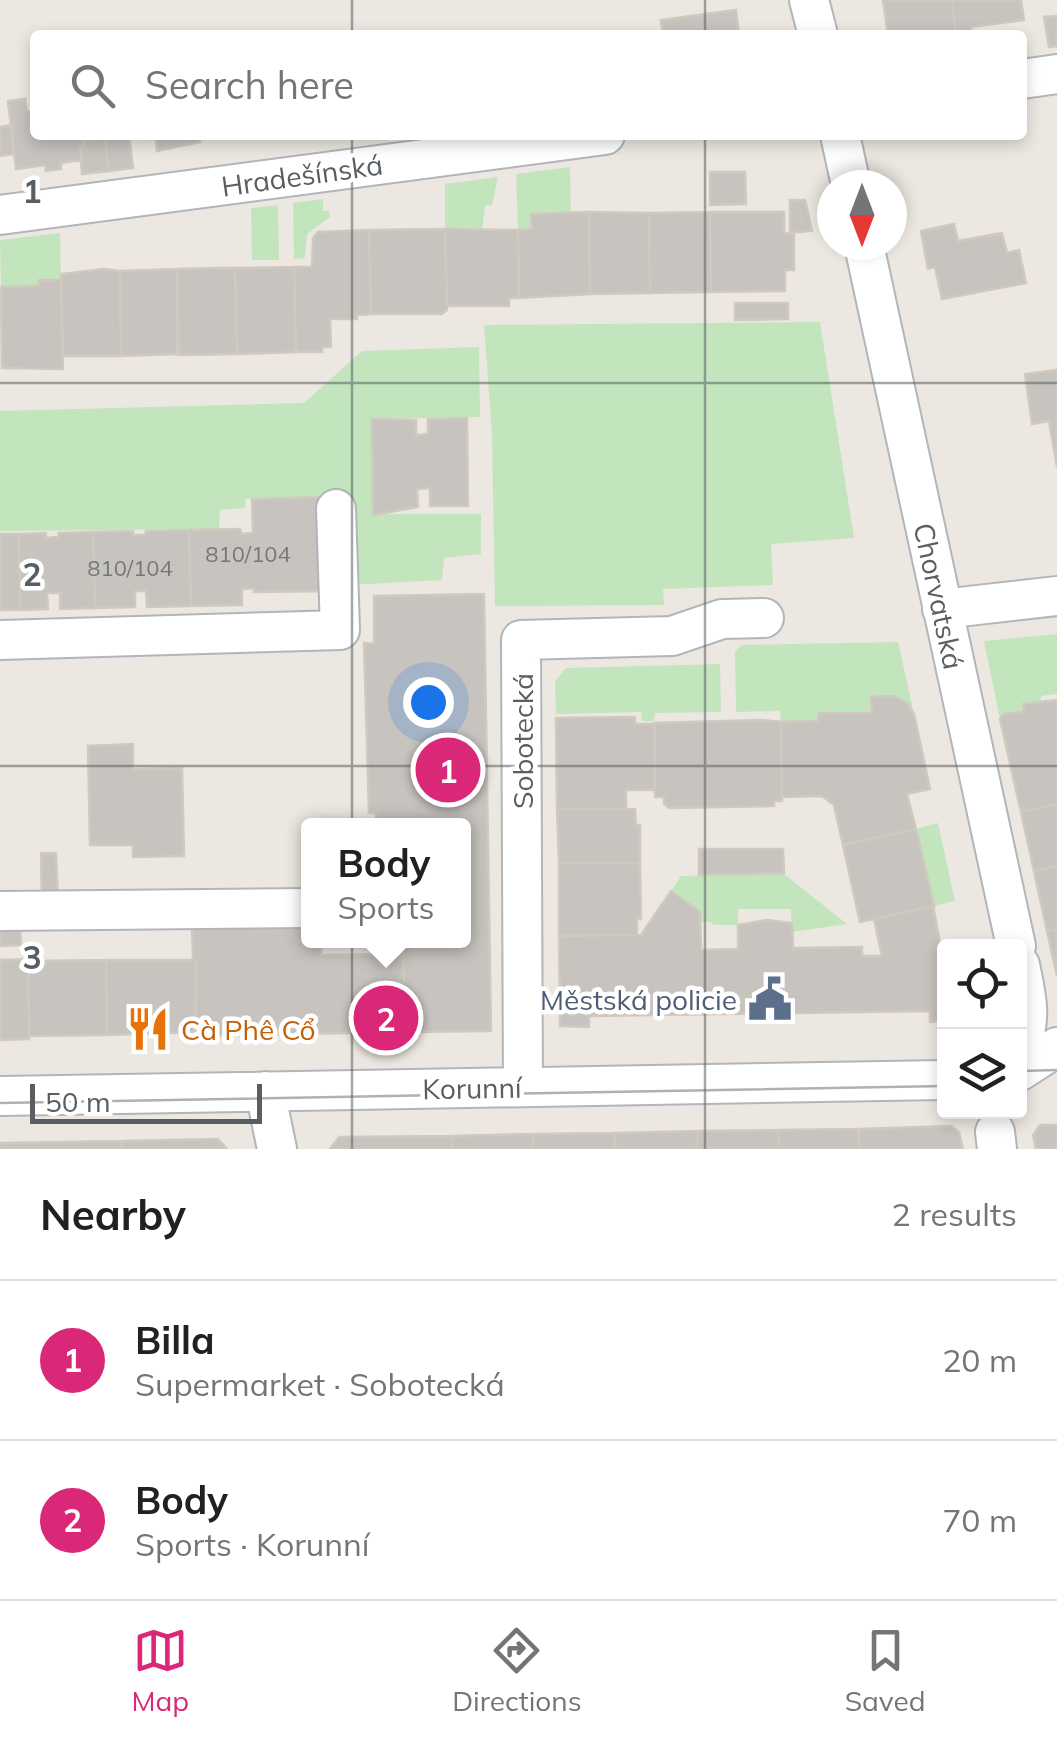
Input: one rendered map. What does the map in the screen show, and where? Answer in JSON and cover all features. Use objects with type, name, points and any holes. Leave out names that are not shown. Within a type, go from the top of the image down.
[{"type":"street","points":[[809,0],[817,30]]},
{"type":"street","points":[[1027,78],[1057,74]]},
{"type":"street","name":"Hradešínská","points":[[0,215],[567,140]]},
{"type":"street","points":[[841,140],[848,170]]},
{"type":"street","name":"Chorvatská","points":[[867,260],[1014,939]]},
{"type":"street","points":[[0,640],[340,630],[336,510]]},
{"type":"street","points":[[942,609],[1057,596]]},
{"type":"street","name":"Sobotecká","points":[[523,1087],[521,640],[672,636],[722,618],[764,618]]},
{"type":"street","points":[[0,910],[301,908]]},
{"type":"street","points":[[1027,997],[1027,1029]]},
{"type":"street","points":[[1027,1066],[1057,1047]]},
{"type":"street","points":[[1027,1079],[1057,1078]]},
{"type":"street","name":"Korunní","points":[[0,1096],[937,1080]]},
{"type":"street","points":[[265,1091],[277,1149]]},
{"type":"green space","points":[[570,167],[571,213],[531,215],[532,229],[518,230],[516,174]]},
{"type":"green space","points":[[498,177],[492,205],[485,206],[482,230],[445,229],[445,184]]},
{"type":"green space","points":[[323,199],[323,211],[329,211],[330,217],[307,234],[305,258],[294,259],[293,203]]},
{"type":"green space","points":[[278,205],[279,260],[252,260],[251,208]]},
{"type":"green space","points":[[60,233],[61,280],[39,286],[1,287],[0,240]]},
{"type":"green space","points":[[820,322],[854,538],[771,544],[773,585],[663,589],[664,605],[495,606],[492,434],[484,325]]},
{"type":"green space","points":[[479,347],[480,417],[372,419],[373,514],[481,514],[481,554],[444,558],[442,580],[331,586],[327,496],[245,499],[245,508],[220,510],[219,529],[0,531],[0,411],[304,403],[362,351]]},
{"type":"green space","points":[[1057,634],[1057,694],[1041,696],[1041,702],[1024,704],[1024,712],[1004,714],[1000,719],[984,641]]},
{"type":"green space","points":[[898,642],[914,714],[900,700],[884,697],[871,697],[872,713],[819,713],[818,721],[781,722],[780,711],[736,712],[735,651],[742,645]]},
{"type":"green space","points":[[720,664],[721,712],[655,713],[654,721],[642,721],[641,712],[556,714],[555,681],[566,668]]},
{"type":"green space","points":[[938,823],[955,901],[934,906],[916,829]]},
{"type":"green space","points":[[784,874],[847,924],[792,932],[791,909],[738,909],[738,925],[713,925],[700,922],[700,911],[671,891],[681,876]]},
{"type":"building","points":[[883,0],[952,0],[955,30],[887,30]]},
{"type":"building","points":[[952,0],[1021,0],[1024,20],[955,30]]},
{"type":"building","points":[[736,10],[738,30],[662,30],[661,20]]},
{"type":"building","points":[[1057,16],[1057,46],[1049,47],[1044,17]]},
{"type":"building","points":[[25,99],[30,112],[30,140],[83,140],[82,160],[61,163],[61,169],[46,171],[45,165],[16,169],[8,101]]},
{"type":"building","points":[[11,125],[14,154],[0,156],[0,127]]},
{"type":"building","points":[[105,140],[130,140],[133,168],[109,171]]},
{"type":"building","points":[[105,140],[109,171],[82,174],[80,147],[85,146],[84,141]]},
{"type":"building","points":[[156,140],[200,140],[200,142],[157,151]]},
{"type":"building","points":[[710,172],[745,172],[746,204],[710,205]]},
{"type":"building","points":[[790,200],[805,200],[812,231],[790,233]]},
{"type":"building","points":[[589,212],[649,213],[650,293],[590,294]]},
{"type":"building","points":[[589,212],[590,294],[519,298],[518,230],[532,229],[531,214]]},
{"type":"building","points":[[710,212],[711,292],[650,293],[649,213]]},
{"type":"building","points":[[710,212],[784,212],[784,233],[794,235],[794,270],[785,270],[785,291],[711,292]]},
{"type":"building","points":[[954,224],[958,241],[1002,233],[1007,253],[1019,250],[1026,283],[942,299],[935,267],[928,269],[921,231]]},
{"type":"building","points":[[445,229],[518,230],[519,298],[509,298],[509,306],[447,306]]},
{"type":"building","points":[[445,229],[447,310],[442,314],[371,314],[369,230]]},
{"type":"building","points":[[369,230],[371,314],[357,315],[357,319],[330,319],[331,347],[322,347],[322,352],[296,352],[294,267],[312,267],[313,238],[318,232]]},
{"type":"building","points":[[294,267],[296,352],[237,354],[235,268]]},
{"type":"building","points":[[235,268],[237,354],[179,355],[177,269]]},
{"type":"building","points":[[177,269],[177,354],[121,356],[120,271]]},
{"type":"building","points":[[120,271],[121,356],[63,356],[61,274]]},
{"type":"building","points":[[39,280],[61,280],[63,369],[2,368],[1,287],[39,286]]},
{"type":"building","points":[[735,303],[788,303],[788,319],[735,320]]},
{"type":"building","points":[[1057,370],[1057,467],[1049,421],[1032,424],[1025,374]]},
{"type":"building","points":[[467,418],[468,506],[430,506],[430,488],[417,489],[418,507],[373,515],[372,419],[416,420],[416,435],[428,434],[428,419]]},
{"type":"building","points":[[327,497],[329,591],[242,589],[242,605],[191,606],[189,530],[240,529],[241,534],[253,533],[252,499]]},
{"type":"building","points":[[189,530],[191,606],[147,607],[146,591],[135,591],[135,607],[95,608],[93,532],[133,531],[133,535],[145,535],[146,531]]},
{"type":"building","points":[[93,532],[95,608],[60,609],[60,593],[47,593],[48,609],[20,610],[19,534],[46,533],[46,538],[58,537],[59,533]]},
{"type":"building","points":[[0,534],[19,534],[20,610],[0,610]]},
{"type":"building","points":[[484,594],[491,1031],[405,1032],[403,948],[471,948],[471,818],[376,818],[376,813],[369,813],[364,643],[374,644],[374,596]]},
{"type":"building","points":[[894,696],[908,704],[914,714],[930,789],[907,794],[916,829],[843,845],[834,805],[822,796],[782,797],[781,722],[818,721],[819,713],[872,713],[871,697]]},
{"type":"building","points":[[1057,700],[1057,804],[1021,812],[1000,719],[1004,714],[1024,712],[1023,704]]},
{"type":"building","points":[[635,717],[635,724],[655,724],[655,790],[626,790],[626,809],[557,809],[556,718]]},
{"type":"building","points":[[781,722],[782,801],[774,801],[774,806],[669,808],[664,797],[655,797],[654,723]]},
{"type":"building","points":[[133,744],[133,769],[182,768],[184,856],[133,857],[133,845],[90,845],[88,746]]},
{"type":"building","points":[[1057,804],[1057,866],[1034,871],[1021,812]]},
{"type":"building","points":[[557,809],[635,809],[636,825],[640,825],[640,863],[559,863]]},
{"type":"building","points":[[916,829],[934,906],[860,922],[843,845]]},
{"type":"building","points":[[699,849],[783,849],[784,873],[699,875]]},
{"type":"building","points":[[41,853],[56,853],[58,902],[42,903]]},
{"type":"building","points":[[559,863],[640,863],[641,919],[637,919],[637,935],[559,936]]},
{"type":"building","points":[[1057,866],[1057,929],[1047,931],[1034,871]]},
{"type":"building","points":[[671,891],[700,912],[701,950],[738,949],[738,925],[767,920],[792,923],[793,948],[862,947],[862,956],[882,956],[874,919],[933,906],[939,939],[937,1022],[930,1022],[930,1011],[589,1016],[589,1027],[560,1026],[559,936],[641,935]]},
{"type":"building","points":[[20,921],[21,945],[0,946],[0,922]]},
{"type":"building","points":[[301,924],[301,948],[321,948],[321,955],[403,954],[405,1032],[194,1036],[196,960],[192,927]]},
{"type":"building","points":[[1057,929],[1057,976],[1047,931]]},
{"type":"building","points":[[28,959],[29,1039],[0,1040],[0,960]]},
{"type":"building","points":[[106,960],[107,1035],[29,1036],[28,961]]},
{"type":"building","points":[[106,960],[196,960],[196,1032],[107,1035]]},
{"type":"building","points":[[1040,1125],[1057,1125],[1057,1149],[1036,1149],[1033,1135]]},
{"type":"building","points":[[951,1126],[959,1132],[963,1149],[859,1149],[859,1129]]},
{"type":"building","points":[[859,1129],[859,1149],[779,1149],[778,1130]]},
{"type":"building","points":[[778,1130],[779,1149],[697,1149],[697,1131]]},
{"type":"building","points":[[697,1131],[697,1149],[615,1149],[615,1133]]},
{"type":"building","points":[[615,1133],[615,1149],[533,1149],[533,1134]]},
{"type":"building","points":[[533,1134],[533,1149],[452,1149],[451,1136]]},
{"type":"building","points":[[451,1136],[452,1149],[330,1149],[339,1137]]},
{"type":"building","points":[[218,1139],[227,1149],[122,1149],[122,1141]]},
{"type":"building","points":[[122,1141],[122,1149],[0,1149],[0,1143]]},
{"type":"tram line","points":[[1027,1071],[1057,1070]]},
{"type":"tram line","points":[[0,1103],[937,1086]]},
{"type":"place","name":"Billa","points":[[448,770]]},
{"type":"place","name":"Městská policie","points":[[770,999]]},
{"type":"place","name":"Body","points":[[386,1018]]},
{"type":"place","name":"Cà Phê Cổ","points":[[148,1029]]}]
